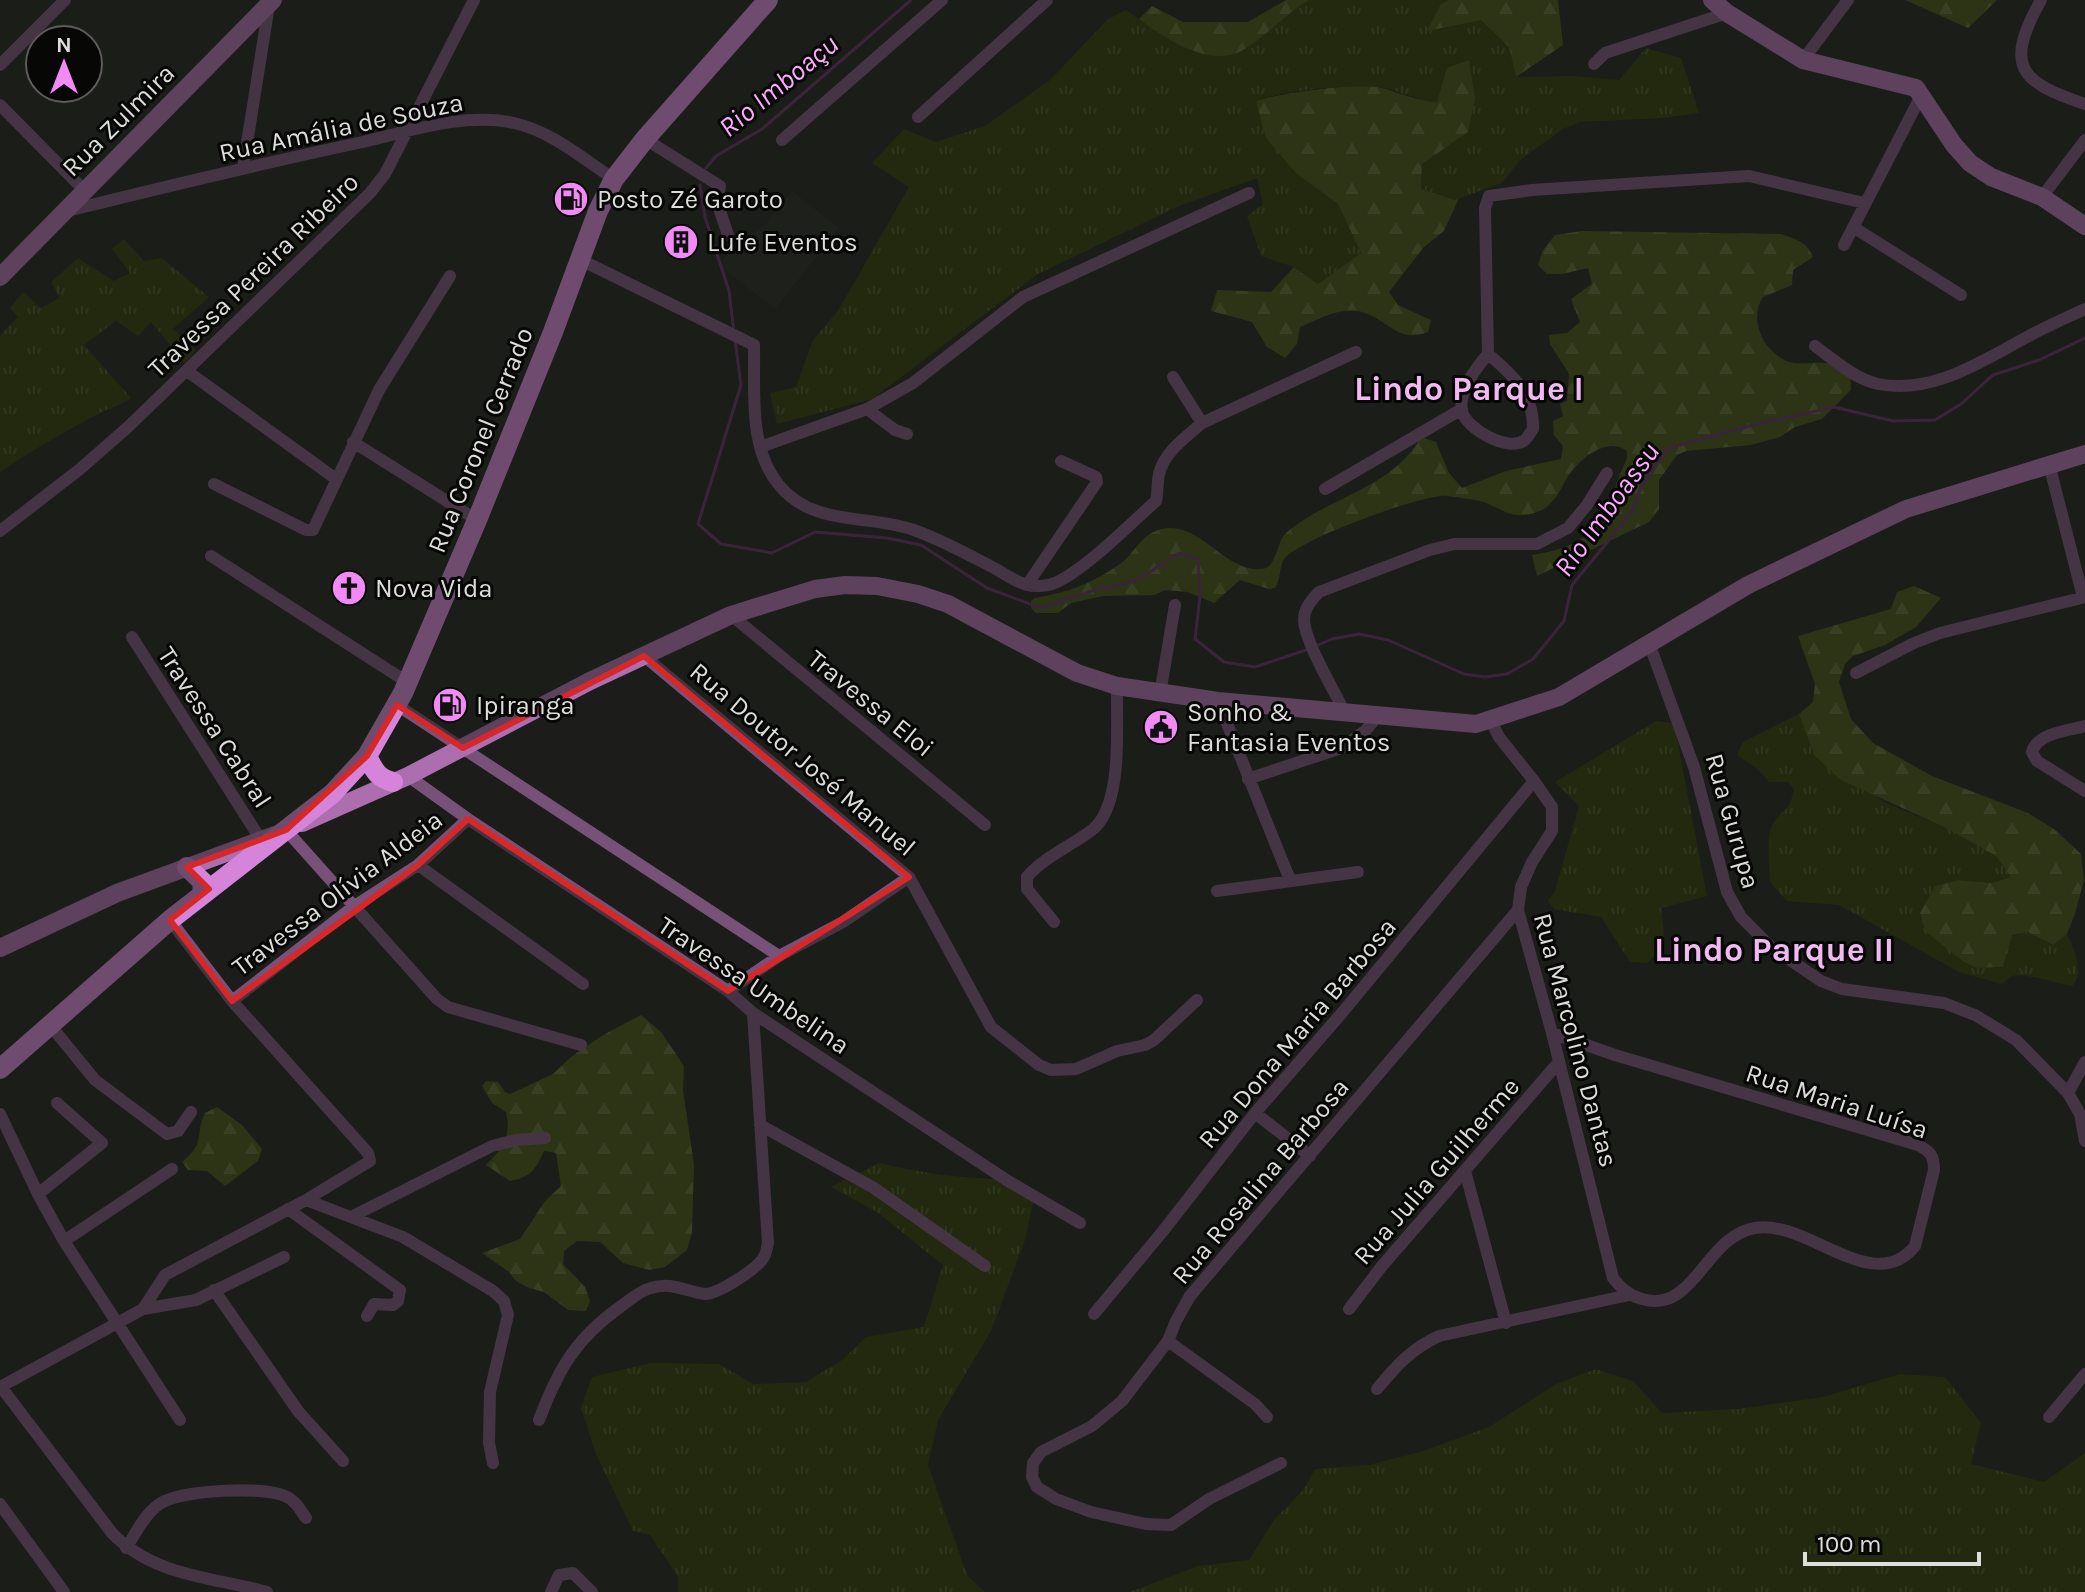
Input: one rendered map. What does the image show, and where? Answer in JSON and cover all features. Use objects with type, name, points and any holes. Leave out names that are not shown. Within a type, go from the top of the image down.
[{"type":"main road","name":"Rua Coronel Cerrado","points":[[0,1069],[170,920],[332,794],[367,756],[397,705],[477,520],[579,259],[614,179],[645,139],[768,0]]},
{"type":"main road","points":[[1712,0],[1727,13],[1803,60],[1909,84],[1922,94],[1954,145],[1970,163],[1991,177],[2042,197],[2085,226]]},
{"type":"main road","name":"Rua Zulmira","points":[[0,277],[271,2]]},
{"type":"main road","points":[[2,942],[117,893],[286,830],[401,779],[517,718],[731,615],[815,589],[845,585],[877,586],[948,604],[1077,673],[1117,686],[1218,701],[1476,724],[1559,697],[1748,585],[1906,509],[2085,454]]},
{"type":"main road","points":[[367,756],[382,779],[401,779]]},
{"type":"main road","points":[[187,867],[203,882],[202,894]]},
{"type":"street","points":[[0,65],[65,0]]},
{"type":"street","name":"Travessa Pereira Ribeiro","points":[[0,531],[80,469],[187,371],[370,193],[385,174],[474,0]]},
{"type":"street","points":[[782,140],[942,0]]},
{"type":"street","points":[[918,117],[1047,0]]},
{"type":"street","points":[[1803,60],[1848,0]]},
{"type":"street","points":[[2041,0],[2021,48],[2022,64],[2032,80],[2048,91],[2085,104]]},
{"type":"street","points":[[243,168],[271,2]]},
{"type":"street","points":[[1594,64],[1605,53],[1727,13]]},
{"type":"street","points":[[1844,245],[1922,94]]},
{"type":"street","points":[[0,105],[84,190]]},
{"type":"street","name":"Rua Amália de Souza","points":[[65,212],[406,132],[458,122],[490,120],[515,123],[544,133],[614,179]]},
{"type":"street","points":[[645,139],[720,186],[717,202],[728,235]]},
{"type":"street","points":[[2042,197],[2085,140]]},
{"type":"street","points":[[1488,354],[1524,389],[1530,402],[1533,429],[1525,440],[1515,444],[1476,428],[1466,419],[1462,409],[1465,389],[1473,372],[1488,354],[1485,208],[1489,196],[1532,190],[1749,176],[1864,203]]},
{"type":"street","points":[[760,447],[867,409],[913,383],[1023,297],[1249,193]]},
{"type":"street","points":[[1853,227],[1961,295]]},
{"type":"street","points":[[579,259],[749,343],[760,447],[780,487],[810,509],[833,517],[885,522],[914,530],[1027,585],[1050,585],[1060,580],[1099,552],[1156,501],[1162,464],[1181,441],[1202,423],[1356,352]]},
{"type":"street","points":[[214,484],[312,531],[379,390],[450,276]]},
{"type":"street","points":[[1815,346],[1859,376],[1877,384],[1923,383],[1968,369],[2085,309]]},
{"type":"street","points":[[187,371],[336,479]]},
{"type":"street","points":[[1173,377],[1202,423]]},
{"type":"street","points":[[867,409],[895,430],[907,434]]},
{"type":"street","points":[[1325,489],[1462,409]]},
{"type":"street","points":[[353,442],[477,520]]},
{"type":"street","points":[[1027,585],[1097,482],[1096,477],[1061,461]]},
{"type":"street","points":[[1856,673],[1940,633],[2084,597],[2049,464]]},
{"type":"street","points":[[1345,713],[1308,637],[1304,620],[1306,609],[1319,592],[1454,544],[1515,546],[1537,544],[1553,538],[1568,528],[1607,473]]},
{"type":"street","points":[[211,556],[407,682]]},
{"type":"street","points":[[1160,694],[1175,605]]},
{"type":"street","name":"Travessa Eloi","points":[[731,615],[985,825]]},
{"type":"street","name":"Travessa Cabral","points":[[132,637],[261,840]]},
{"type":"street","name":"Rua Gurupa","points":[[1649,643],[1677,713],[1694,767],[1727,892],[1741,917],[1771,947],[1821,981],[1842,989],[1944,1003],[1975,1015],[2016,1040],[2068,1093],[2080,1114],[2085,1141]]},
{"type":"street","name":"Rua Doutor José Manuel","points":[[644,656],[909,877],[991,1027],[1039,1065],[1051,1070],[1076,1069],[1103,1056],[1145,1045],[1197,1000]]},
{"type":"street","points":[[1054,922],[1027,889],[1027,877],[1035,868],[1095,828],[1105,813],[1114,775],[1117,686]]},
{"type":"street","points":[[1218,701],[1290,880]]},
{"type":"street","points":[[397,705],[779,956]]},
{"type":"street","points":[[1248,779],[1341,748],[1366,730],[1378,715]]},
{"type":"street","name":"Rua Marcolino Dantas","points":[[1491,721],[1499,737],[1552,807],[1552,831],[1532,862],[1521,887],[1518,910],[1585,1159],[1613,1278],[1629,1295]]},
{"type":"street","points":[[2085,726],[2041,739],[2033,746],[2032,752],[2037,761],[2085,791]]},
{"type":"street","name":"Travessa Umbelina","points":[[401,779],[468,819],[728,991],[753,1013],[1008,1181],[1080,1223]]},
{"type":"street","name":"Rua Dona Maria Barbosa","points":[[1094,1314],[1255,1113],[1534,781]]},
{"type":"street","name":"Travessa Olívia Aldeia","points":[[232,1001],[353,907],[418,865],[468,819]]},
{"type":"street","points":[[286,830],[437,999],[448,1007],[581,1045]]},
{"type":"street","points":[[418,865],[583,984]]},
{"type":"street","points":[[1217,891],[1358,872]]},
{"type":"street","points":[[728,991],[779,956],[843,922],[909,877]]},
{"type":"street","name":"Rua Rosalina Barbosa","points":[[1281,1463],[1209,1499],[1171,1525],[1146,1524],[1091,1512],[1056,1499],[1037,1487],[1032,1477],[1033,1463],[1041,1452],[1110,1414],[1168,1341],[1190,1296],[1518,910]]},
{"type":"street","points":[[143,1309],[165,1275],[306,1200],[370,1161],[368,1153],[339,1117],[232,1001],[170,920]]},
{"type":"street","points":[[539,1420],[555,1378],[569,1356],[608,1316],[643,1291],[655,1286],[671,1286],[709,1294],[761,1262],[768,1243],[753,1013]]},
{"type":"street","points":[[51,1026],[95,1080],[167,1134],[178,1131],[191,1112]]},
{"type":"street","name":"Rua Maria Luísa","points":[[1552,1033],[1615,1055],[1918,1145],[1930,1151],[1934,1159],[1917,1239],[1908,1255],[1898,1260],[1880,1265],[1856,1261],[1795,1232],[1772,1227],[1753,1228],[1718,1248],[1685,1288],[1669,1301],[1655,1303],[1629,1295]]},
{"type":"street","points":[[2068,1093],[2085,1062]]},
{"type":"street","name":"Rua Julia Guilherme","points":[[1349,1309],[1382,1266],[1558,1063]]},
{"type":"street","points":[[38,1194],[102,1143],[57,1103]]},
{"type":"street","points":[[1255,1113],[1310,1156]]},
{"type":"street","points":[[0,1114],[64,1241],[180,1420]]},
{"type":"street","points":[[760,1125],[874,1188],[985,1266]]},
{"type":"street","points":[[353,1216],[492,1146],[545,1138]]},
{"type":"street","points":[[64,1241],[172,1169]]},
{"type":"street","points":[[1465,1171],[1506,1323]]},
{"type":"street","points":[[306,1200],[403,1237],[493,1291],[508,1308],[490,1392],[489,1443],[493,1463]]},
{"type":"street","points":[[288,1209],[400,1290],[398,1301],[393,1305],[374,1304],[367,1316]]},
{"type":"street","points":[[267,1592],[184,1575],[126,1548],[1,1387],[143,1309],[196,1300],[284,1257]]},
{"type":"street","points":[[214,1290],[298,1411],[343,1461]]},
{"type":"street","points":[[1377,1389],[1401,1359],[1417,1346],[1439,1336],[1629,1295]]},
{"type":"street","points":[[1168,1341],[1255,1404],[1267,1417]]},
{"type":"street","points":[[2049,1417],[2085,1374]]},
{"type":"street","points":[[126,1548],[146,1517],[159,1505],[187,1495],[269,1491],[292,1500],[306,1518]]},
{"type":"street","points":[[0,1504],[64,1592]]},
{"type":"street","points":[[551,1592],[559,1575],[573,1573],[592,1592]]},
{"type":"highlighted area","points":[[644,656],[909,877],[728,991],[468,819],[418,865],[232,1001],[170,920],[209,889],[187,867],[286,830],[367,756],[397,705],[463,748]]},
{"type":"shaded area","points":[[792,191],[839,228],[775,309],[719,265],[730,251],[766,224]]},
{"type":"green space","points":[[1286,0],[1309,0],[1246,48],[1225,56],[1212,56],[1185,48],[1139,19],[1152,6],[1183,22],[1248,22]]},
{"type":"green space","points":[[1309,0],[1449,0],[1441,4],[1481,20],[1509,47],[1516,77],[1575,76],[1619,80],[1646,48],[1681,58],[1699,113],[1580,122],[1563,129],[1520,160],[1502,183],[1455,200],[1421,189],[1422,164],[1468,132],[1447,68],[1438,102],[1383,88],[1363,87],[1298,91],[1256,101],[1297,174],[1338,204],[1361,253],[1318,284],[1294,267],[1261,256],[1247,216],[1263,204],[1257,178],[1179,206],[1038,274],[872,399],[777,424],[770,393],[796,387],[813,340],[838,311],[909,187],[872,163],[904,129],[936,142],[985,126],[1050,80],[1108,19],[1126,10],[1195,51],[1225,56],[1248,46]]},
{"type":"green space","points":[[1449,0],[1558,0],[1563,45],[1516,77],[1509,47],[1481,20],[1427,31],[1441,4]]},
{"type":"green space","points":[[1905,0],[1997,0],[1968,28]]},
{"type":"green space","points":[[1469,60],[1475,99],[1468,132],[1422,164],[1421,189],[1455,200],[1459,198],[1444,231],[1424,247],[1389,292],[1398,305],[1431,320],[1428,332],[1408,335],[1362,312],[1338,312],[1300,327],[1297,344],[1285,358],[1267,347],[1252,322],[1211,311],[1217,290],[1271,292],[1294,267],[1318,284],[1361,253],[1338,204],[1297,174],[1266,138],[1256,101],[1356,86],[1382,88],[1437,102],[1447,68]]},
{"type":"green space","points":[[1582,231],[1781,234],[1800,242],[1813,257],[1793,270],[1792,285],[1763,297],[1757,317],[1758,327],[1767,346],[1775,354],[1793,363],[1832,365],[1850,374],[1851,390],[1822,419],[1795,427],[1780,437],[1751,445],[1686,451],[1677,455],[1659,480],[1659,509],[1649,522],[1537,576],[1532,555],[1573,543],[1587,535],[1597,524],[1612,496],[1627,451],[1614,446],[1593,452],[1575,467],[1551,503],[1533,513],[1514,515],[1484,502],[1448,496],[1414,502],[1362,519],[1294,551],[1284,559],[1275,588],[1240,580],[1214,603],[1188,592],[1166,590],[1154,595],[1103,596],[1071,603],[1058,613],[1036,613],[1031,608],[1031,601],[1035,598],[1079,586],[1109,571],[1125,560],[1148,535],[1161,529],[1175,528],[1188,532],[1235,563],[1248,568],[1267,568],[1287,532],[1394,468],[1421,437],[1436,442],[1449,473],[1462,488],[1506,471],[1561,459],[1563,446],[1554,435],[1553,421],[1563,416],[1560,404],[1567,401],[1569,374],[1550,344],[1549,335],[1567,333],[1580,322],[1571,299],[1592,284],[1588,268],[1547,274],[1538,265],[1543,250],[1555,235]]},
{"type":"green space","points":[[124,239],[144,261],[162,258],[209,297],[173,329],[196,350],[185,363],[151,322],[138,336],[116,321],[84,345],[131,398],[60,435],[0,472],[0,335],[18,317],[10,308],[23,292],[41,308],[60,298],[51,282],[78,258],[114,281],[130,273],[112,249]]},
{"type":"green space","points":[[1914,586],[1941,598],[1916,627],[1885,645],[1853,656],[1845,664],[1839,682],[1851,719],[1873,743],[1932,776],[2028,813],[2054,829],[2081,854],[2084,880],[2067,934],[2053,945],[2028,932],[2012,935],[2003,967],[1977,968],[1964,962],[1926,932],[1920,913],[1935,886],[1959,880],[1992,883],[2011,877],[1996,856],[1944,827],[1841,780],[1814,755],[1799,714],[1813,702],[1815,684],[1798,636],[1891,609],[1897,592]]},
{"type":"green space","points":[[1799,714],[1814,755],[1886,803],[1944,827],[1996,856],[2012,877],[1992,883],[1959,880],[1964,962],[1977,968],[2003,967],[2011,936],[2028,932],[2053,945],[2067,934],[2078,968],[2072,986],[2017,975],[2001,984],[1959,972],[1839,905],[1787,901],[1770,882],[1769,843],[1771,828],[1788,806],[1794,789],[1788,782],[1769,782],[1758,769],[1737,755],[1743,742]]},
{"type":"green space","points":[[1656,721],[1674,723],[1707,896],[1661,908],[1664,933],[1659,950],[1647,963],[1630,962],[1601,917],[1554,909],[1548,901],[1555,891],[1579,806],[1555,782]]},
{"type":"green space","points":[[641,1015],[661,1032],[684,1066],[683,1090],[694,1165],[692,1232],[687,1250],[665,1267],[649,1270],[623,1263],[600,1242],[577,1241],[564,1251],[563,1264],[585,1287],[590,1301],[586,1311],[568,1310],[544,1292],[516,1281],[509,1272],[482,1253],[520,1239],[545,1201],[561,1186],[556,1153],[544,1151],[532,1172],[510,1181],[486,1165],[504,1142],[508,1121],[506,1112],[492,1103],[482,1086],[486,1081],[498,1082],[510,1094],[553,1074],[603,1035]]},
{"type":"green space","points":[[217,1107],[242,1125],[262,1149],[258,1161],[225,1186],[207,1171],[188,1170],[182,1162],[195,1149],[205,1113]]},
{"type":"green space","points":[[879,1163],[942,1175],[1007,1179],[1033,1203],[1025,1240],[991,1331],[938,1420],[928,1465],[967,1575],[985,1592],[678,1592],[678,1577],[650,1535],[633,1531],[596,1454],[581,1408],[592,1377],[651,1363],[719,1364],[753,1384],[806,1382],[842,1360],[866,1337],[924,1327],[943,1265],[877,1212],[831,1187]]},
{"type":"green space","points":[[1596,1369],[1633,1381],[1662,1413],[1738,1409],[1823,1397],[1900,1374],[1945,1377],[1981,1423],[1971,1464],[2044,1482],[2085,1453],[2085,1592],[1130,1592],[1198,1566],[1249,1560],[1274,1520],[1303,1490],[1315,1469],[1369,1465],[1423,1451],[1489,1427],[1556,1384]]},
{"type":"waterway","name":"Rio Imboaçu","points":[[706,168],[716,156],[762,129],[911,0]]},
{"type":"waterway","points":[[700,185],[705,217],[729,291],[734,333]]},
{"type":"waterway","name":"Rio Imboassu","points":[[1316,646],[1332,639],[1359,634],[1388,640],[1464,674],[1485,677],[1507,674],[1533,659],[1564,621],[1572,585],[1632,512],[1642,484],[1668,448],[1834,407],[1893,421],[1935,420],[1961,404],[1993,375],[2039,360],[2085,338]]},
{"type":"waterway","name":"Rio Imboassu","points":[[735,340],[741,385],[698,524],[721,544],[772,553],[815,532],[887,538],[921,545],[987,588],[1041,608],[1095,590],[1136,581],[1179,553],[1198,559],[1200,596],[1195,639],[1224,662],[1255,667],[1309,649]]},
{"type":"place","name":"Posto Zé Garoto","points":[[571,199]]},
{"type":"place","name":"Lufe Eventos","points":[[681,242]]},
{"type":"place","name":"Nova Vida","points":[[349,588]]},
{"type":"place","name":"Ipiranga","points":[[450,705]]},
{"type":"place","name":"Sonho & Fantasia Eventos","points":[[1161,727]]},
{"type":"district","name":"Lindo Parque I","points":[[1469,388]]},
{"type":"district","name":"Lindo Parque II","points":[[1774,949]]}]
